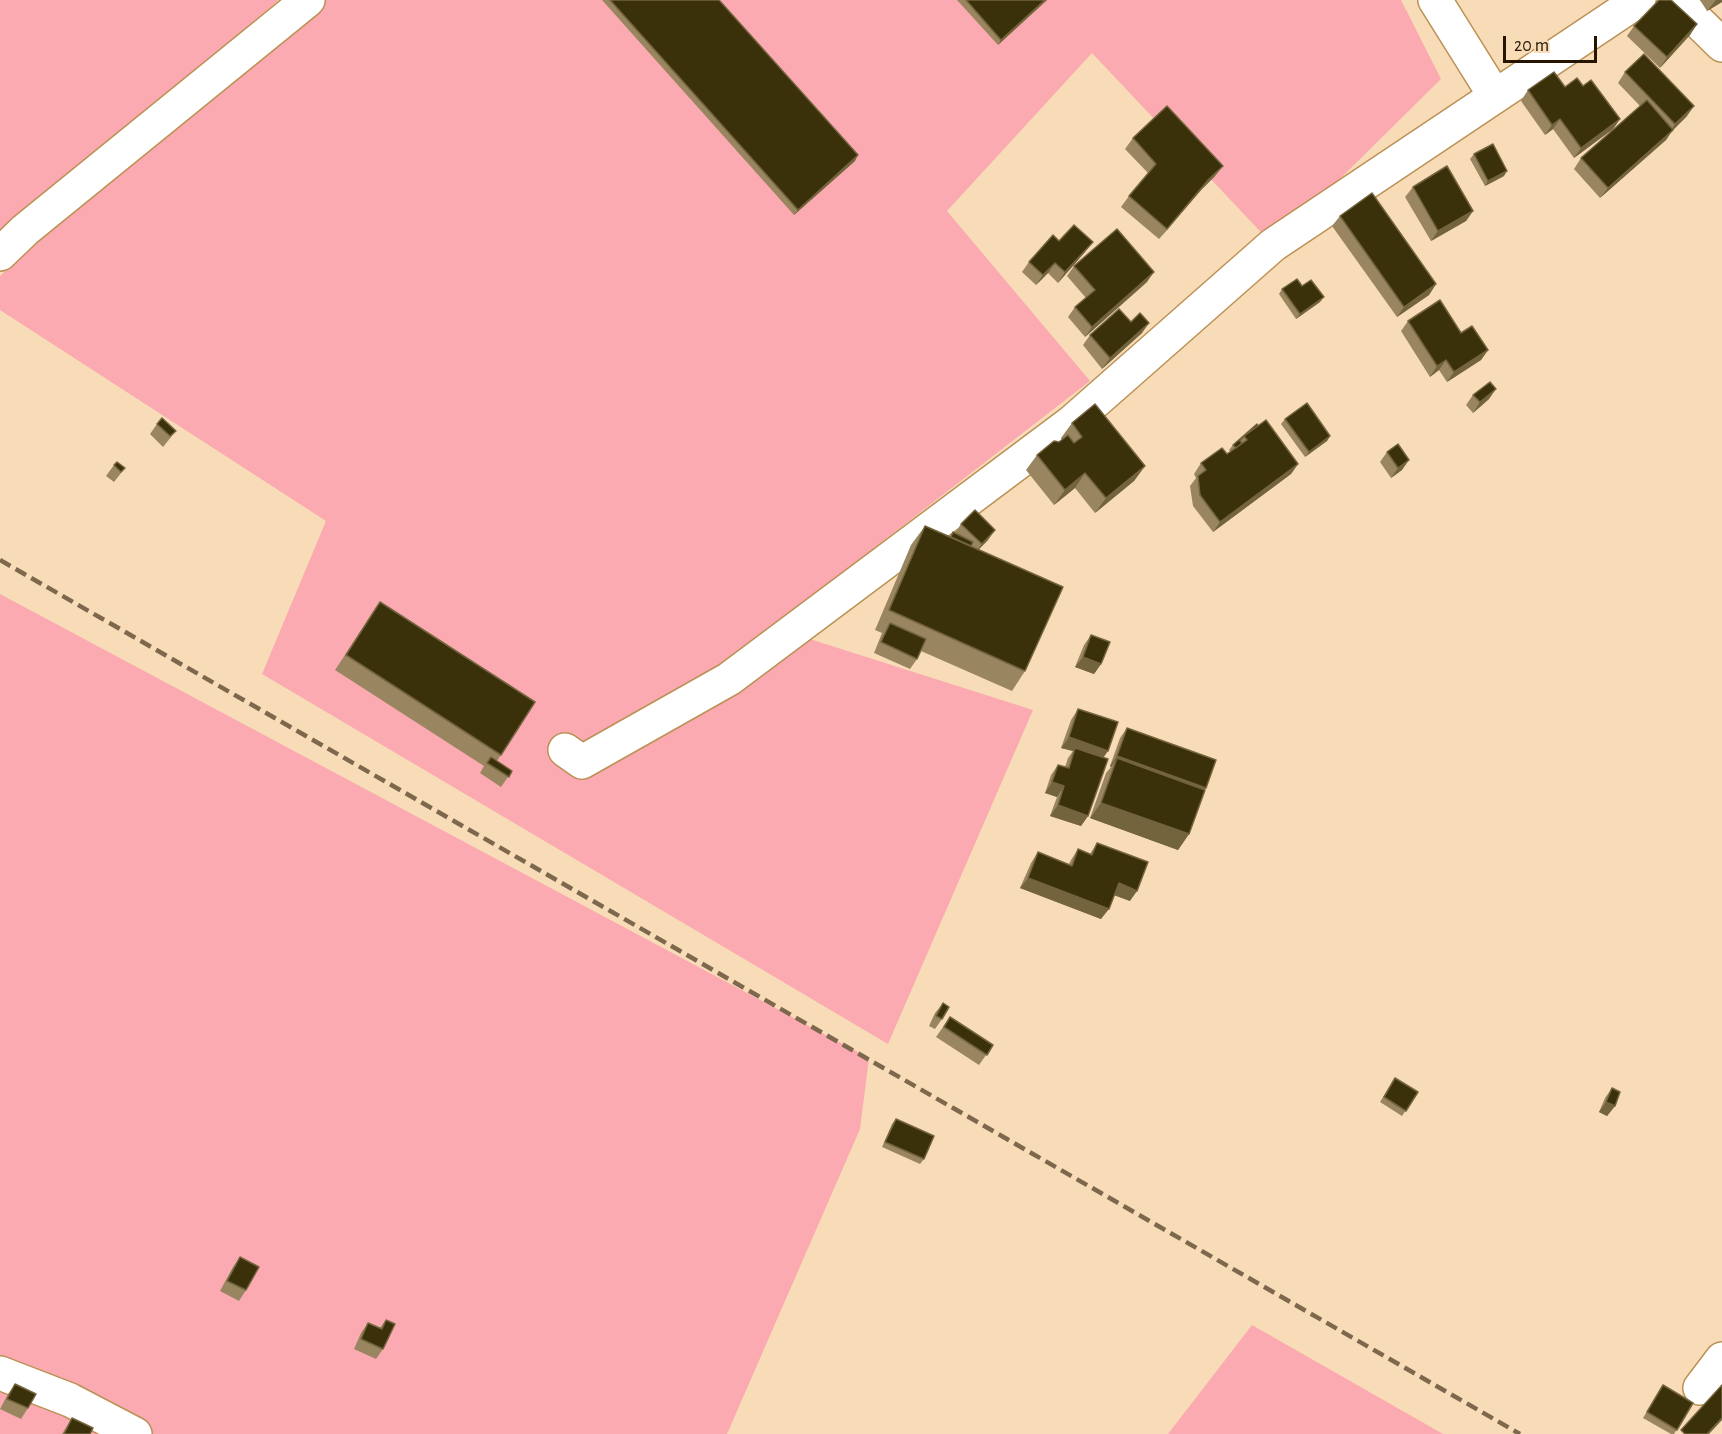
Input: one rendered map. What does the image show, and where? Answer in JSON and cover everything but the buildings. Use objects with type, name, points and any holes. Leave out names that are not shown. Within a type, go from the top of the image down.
[{"type":"street","points":[[0,254],[26,230],[308,0]]},
{"type":"street","points":[[1435,0],[1495,96]]},
{"type":"street","points":[[565,750],[582,762],[729,679],[1072,422],[1273,245],[1639,0]]},
{"type":"street","points":[[1676,0],[1722,45]]},
{"type":"street","points":[[1700,1388],[1722,1359]]},
{"type":"street","points":[[0,1373],[70,1400],[135,1434]]},
{"type":"shaded area","points":[[0,0],[279,0],[24,215],[0,239]]},
{"type":"shaded area","points":[[325,0],[1401,0],[1441,79],[1273,245],[1092,53],[947,211],[1090,381],[772,627],[1033,710],[888,1044],[262,674],[326,521],[0,310],[0,276],[69,210]]},
{"type":"shaded area","points":[[0,594],[869,1058],[860,1129],[727,1434],[0,1434]]},
{"type":"shaded area","points":[[1252,1325],[1443,1434],[1168,1434]]},
{"type":"railway","points":[[0,560],[1520,1434]]}]
